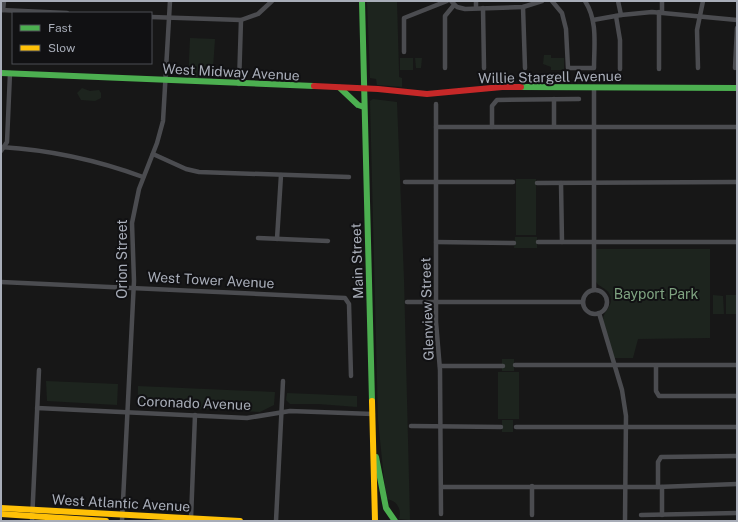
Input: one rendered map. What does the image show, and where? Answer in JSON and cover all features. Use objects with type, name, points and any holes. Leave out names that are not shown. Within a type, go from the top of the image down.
[{"type":"street","points":[[4,1],[2,10],[45,12]]},
{"type":"street","name":"Orion Street","points":[[122,518],[134,288],[132,223],[135,201],[153,154],[163,121],[170,1]]},
{"type":"street","points":[[152,17],[241,20],[258,14],[272,1]]},
{"type":"street","name":"Main Street","points":[[362,1],[375,521]]},
{"type":"street","points":[[404,52],[404,18],[447,1]]},
{"type":"street","points":[[476,1],[476,8]]},
{"type":"street","points":[[445,68],[445,16],[452,3],[461,8],[484,8],[525,5],[542,1]]},
{"type":"street","points":[[552,1],[563,16],[566,32],[568,68],[594,68],[593,20],[585,1]]},
{"type":"street","points":[[618,1],[620,69]]},
{"type":"street","points":[[659,69],[662,1]]},
{"type":"street","points":[[698,68],[697,30],[703,1]]},
{"type":"street","points":[[525,5],[525,68]]},
{"type":"street","points":[[484,8],[484,68]]},
{"type":"street","points":[[593,20],[618,15],[661,12],[737,20]]},
{"type":"street","points":[[239,84],[241,20]]},
{"type":"street","points":[[736,68],[737,28]]},
{"type":"street","name":"West Midway Avenue","points":[[1,73],[364,88]]},
{"type":"street","points":[[2,148],[7,142],[10,73]]},
{"type":"street","name":"Willie Stargell Avenue","points":[[364,88],[436,94],[502,87],[737,88]]},
{"type":"street","points":[[594,87],[594,290]]},
{"type":"street","points":[[340,88],[358,105],[364,107]]},
{"type":"street","points":[[492,127],[492,106],[497,100],[578,99]]},
{"type":"street","points":[[554,100],[554,126]]},
{"type":"street","name":"Glenview Street","points":[[436,104],[436,328],[440,366],[442,426],[442,514]]},
{"type":"street","points":[[436,127],[737,127]]},
{"type":"street","points":[[2,148],[69,155],[114,167],[143,177]]},
{"type":"street","points":[[153,154],[192,171],[349,177]]},
{"type":"street","points":[[277,239],[281,175]]},
{"type":"street","points":[[405,182],[514,182]]},
{"type":"street","points":[[537,184],[737,182]]},
{"type":"street","points":[[561,184],[562,242]]},
{"type":"street","points":[[258,238],[328,241]]},
{"type":"street","points":[[436,242],[514,243]]},
{"type":"street","points":[[538,242],[737,242]]},
{"type":"street","name":"West Tower Avenue","points":[[1,282],[340,297],[348,300],[351,376]]},
{"type":"street","points":[[594,290],[604,293],[607,301],[606,308],[599,313],[588,311],[583,302],[586,293],[594,290]]},
{"type":"street","points":[[408,302],[583,302]]},
{"type":"street","points":[[599,313],[622,390],[626,426],[626,521]]},
{"type":"street","points":[[515,365],[737,366]]},
{"type":"street","points":[[440,366],[502,366]]},
{"type":"street","points":[[656,366],[656,391],[658,396],[737,396]]},
{"type":"street","points":[[32,515],[39,370]]},
{"type":"street","points":[[276,521],[283,381]]},
{"type":"street","name":"Coronado Avenue","points":[[37,408],[247,418],[281,412],[373,414]]},
{"type":"street","points":[[191,519],[195,415]]},
{"type":"street","points":[[411,426],[501,427]]},
{"type":"street","points":[[516,427],[737,427]]},
{"type":"street","points":[[374,447],[382,480],[385,507],[394,521]]},
{"type":"street","points":[[662,515],[658,462],[661,457],[737,456]]},
{"type":"street","points":[[442,487],[660,487],[737,484]]},
{"type":"street","points":[[532,486],[532,515]]},
{"type":"street","name":"West Atlantic Avenue","points":[[1,508],[32,515],[106,521]]},
{"type":"street","points":[[641,515],[737,513]]},
{"type":"street","name":"West Atlantic Avenue","points":[[1,514],[240,521]]},
{"type":"green space","points":[[367,1],[397,1],[399,77],[402,78],[402,87],[377,85],[376,79],[370,78]]},
{"type":"green space","points":[[190,38],[215,39],[212,83],[188,82]]},
{"type":"green space","points":[[544,55],[551,55],[551,58],[564,58],[564,70],[551,70],[551,67],[543,64]]},
{"type":"green space","points":[[400,58],[413,58],[413,70],[400,70]]},
{"type":"green space","points":[[415,58],[422,58],[421,68],[416,68]]},
{"type":"green space","points":[[82,88],[90,91],[99,90],[101,93],[101,98],[95,101],[81,100],[77,93]]},
{"type":"green space","points":[[373,99],[397,102],[404,279],[410,520],[399,519],[400,512],[398,506],[393,501],[386,499],[378,420],[370,101]]},
{"type":"green space","points":[[516,179],[536,179],[536,235],[516,235]]},
{"type":"green space","points":[[515,237],[537,237],[537,248],[514,248]]},
{"type":"green space","name":"Bayport Park","points":[[596,249],[710,249],[710,338],[638,339],[633,358],[614,358],[603,320],[610,304],[611,297],[608,291],[596,282]]},
{"type":"green space","points":[[713,295],[723,296],[724,314],[713,314]]},
{"type":"green space","points":[[726,295],[736,295],[736,314],[726,314]]},
{"type":"green space","points":[[502,359],[514,359],[514,371],[502,371]]},
{"type":"green space","points":[[498,372],[519,372],[519,419],[498,419]]},
{"type":"green space","points":[[46,381],[118,384],[117,405],[47,401]]},
{"type":"green space","points":[[138,386],[275,392],[274,405],[260,412],[143,406],[138,400]]},
{"type":"green space","points":[[287,393],[357,396],[357,407],[318,404],[290,404],[286,400]]},
{"type":"green space","points":[[502,420],[513,420],[513,432],[502,432]]},
{"type":"traffic: fast","points":[[362,1],[372,401]]},
{"type":"traffic: fast","points":[[1,73],[314,86]]},
{"type":"traffic: fast","points":[[521,87],[737,88]]},
{"type":"traffic: fast","points":[[340,88],[358,105],[364,107]]},
{"type":"traffic: fast","points":[[376,457],[386,508],[395,521]]},
{"type":"traffic: slow","points":[[372,401],[375,521]]},
{"type":"traffic: slow","points":[[1,508],[240,521]]},
{"type":"traffic: slow","points":[[1,514],[106,521]]},
{"type":"traffic: jam","points":[[314,86],[378,89],[427,94],[502,87],[521,87]]}]
